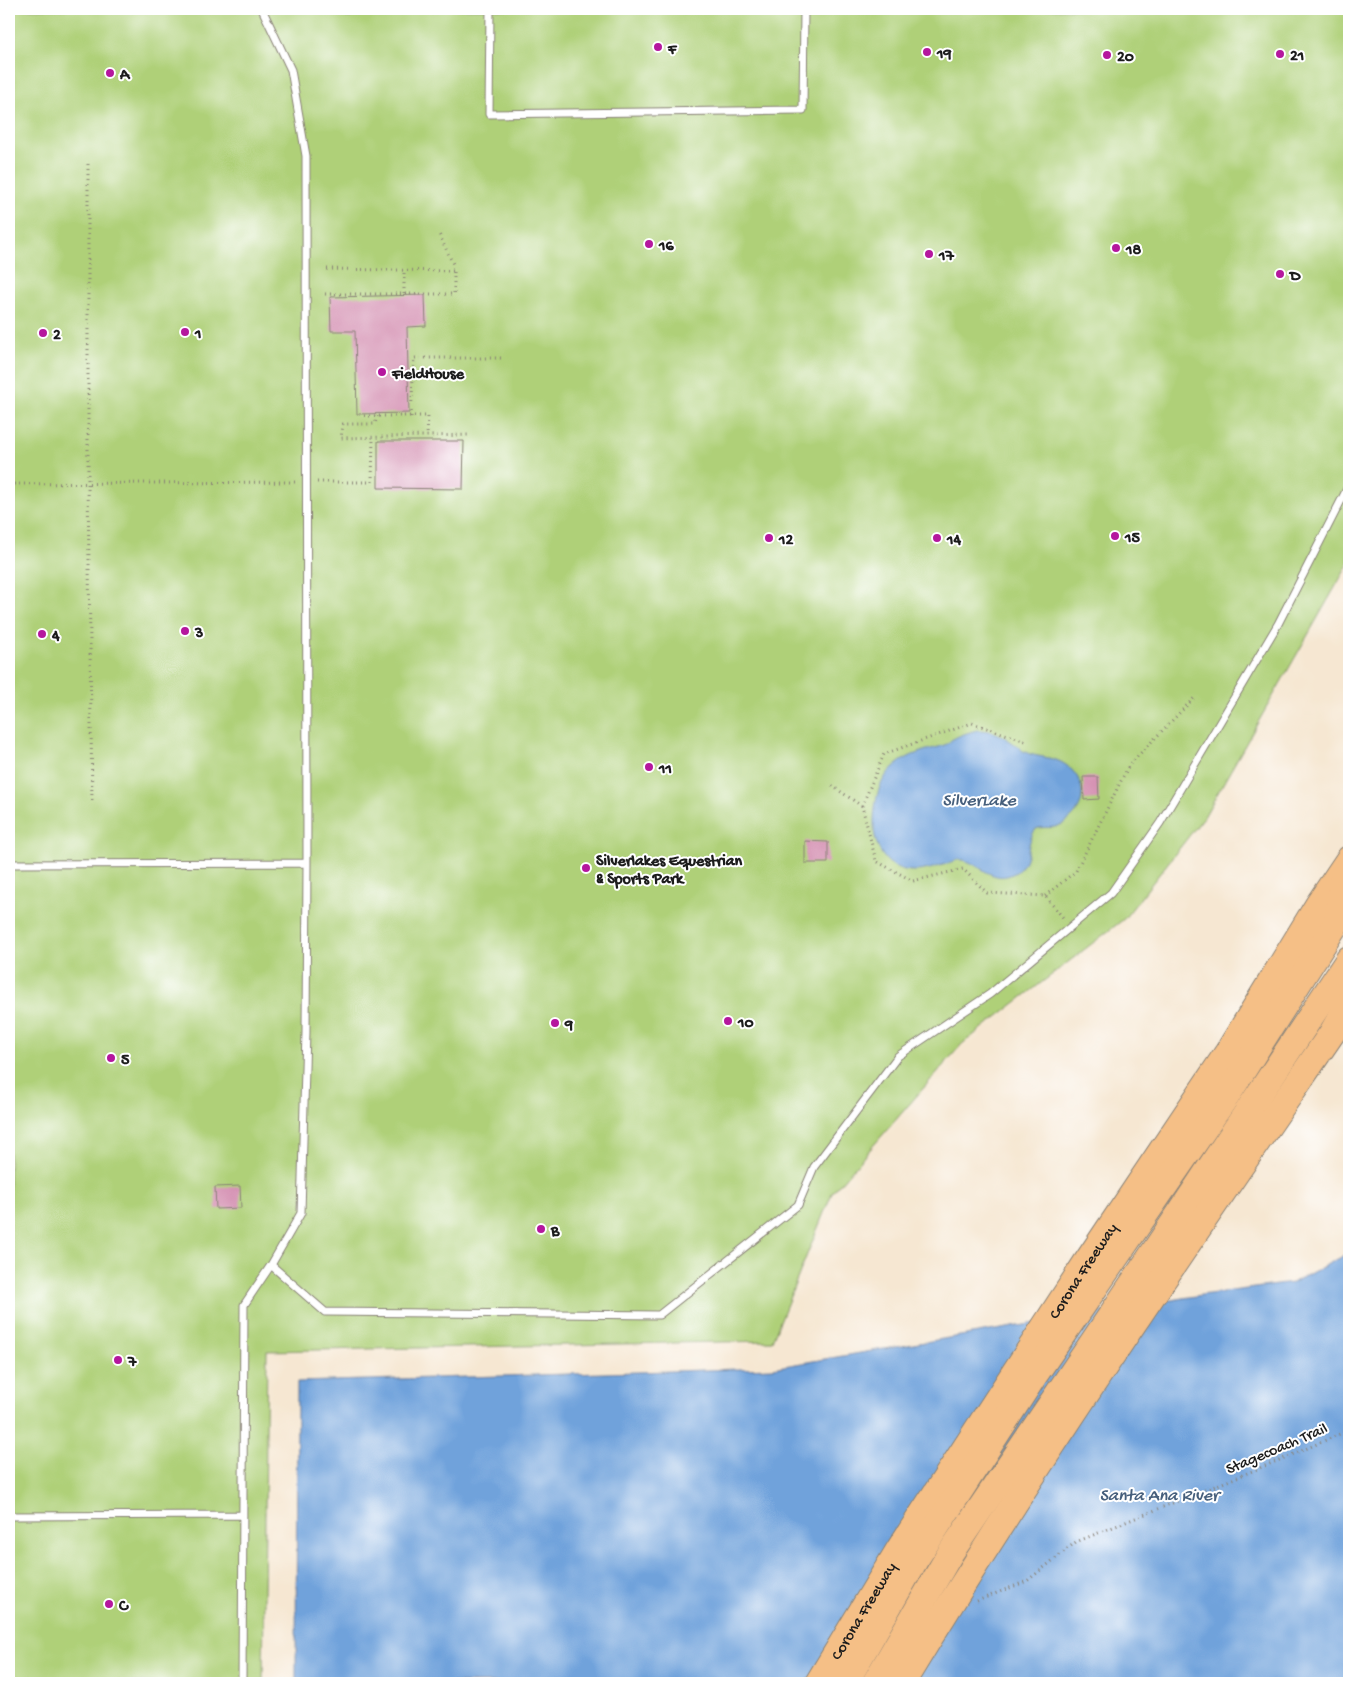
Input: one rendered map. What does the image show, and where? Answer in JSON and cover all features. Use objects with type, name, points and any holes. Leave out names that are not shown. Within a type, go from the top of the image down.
[{"type":"highway","points":[[845,1683],[916,1560],[1034,1376],[1226,1098],[1338,922],[1347,863]]},
{"type":"highway","name":"Corona Freeway","points":[[818,1683],[900,1548],[1088,1260],[1228,1052],[1318,905],[1347,863]]},
{"type":"highway","points":[[875,1683],[951,1552],[1349,959]]},
{"type":"highway","points":[[902,1683],[961,1586],[1186,1245],[1332,1033],[1349,1003]]},
{"type":"lane","points":[[242,1683],[244,1305],[271,1265],[301,1213],[306,1032],[306,156],[290,70],[262,9]]},
{"type":"lane","points":[[490,9],[489,114],[803,110],[804,9]]},
{"type":"lane","points":[[271,1265],[325,1312],[658,1315],[798,1205],[814,1166],[898,1056],[990,994],[1111,892],[1160,823],[1278,624],[1349,485]]},
{"type":"lane","points":[[9,864],[307,863]]},
{"type":"lane","points":[[9,1516],[243,1515]]},
{"type":"path","points":[[88,164],[88,483],[92,804]]},
{"type":"path","points":[[325,294],[454,294],[454,266],[440,234]]},
{"type":"path","points":[[327,269],[454,271]]},
{"type":"path","points":[[404,271],[404,294]]},
{"type":"path","points":[[411,417],[414,358],[503,358]]},
{"type":"path","points":[[364,416],[428,416],[427,436]]},
{"type":"path","points":[[377,416],[375,424],[343,424],[341,438],[469,435]]},
{"type":"path","points":[[9,484],[372,482],[373,438]]},
{"type":"path","points":[[1026,741],[972,723],[884,754],[862,806],[876,861],[913,881],[963,869],[987,893],[1045,896],[1076,871],[1129,765],[1194,698]]},
{"type":"path","points":[[832,786],[862,806]]},
{"type":"path","points":[[1045,896],[1070,927]]},
{"type":"path","name":"Stagecoach Trail","points":[[971,1603],[1027,1581],[1076,1542],[1288,1457],[1349,1430]]},
{"type":"green space","name":"Silverlakes Equestrian & Sports Park","points":[[9,9],[1349,9],[1349,563],[1204,817],[1124,919],[962,1044],[832,1193],[772,1341],[267,1351],[263,1683],[9,1683]]},
{"type":"water","name":"SilverLake","points":[[977,730],[998,734],[1024,751],[1056,760],[1066,765],[1074,772],[1082,789],[1082,798],[1075,814],[1058,826],[1036,829],[1030,840],[1021,868],[1008,876],[1001,877],[988,873],[970,862],[961,860],[915,871],[901,869],[889,863],[877,844],[874,832],[874,814],[878,791],[882,781],[896,765],[906,758],[948,744],[958,736]]},
{"type":"water","name":"Santa Ana River","points":[[1349,1253],[1349,1683],[296,1683],[297,1382],[772,1368],[1201,1295],[1292,1283]]},
{"type":"building","points":[[312,9],[348,9],[348,13],[312,11]]},
{"type":"building","name":"FieldHouse","points":[[425,295],[426,326],[407,327],[409,413],[357,414],[355,331],[331,331],[330,297]]},
{"type":"building","points":[[378,441],[464,441],[463,489],[378,488]]},
{"type":"building","points":[[1083,777],[1098,777],[1099,799],[1084,800]]},
{"type":"building","points":[[805,841],[828,842],[828,863],[805,863]]},
{"type":"building","points":[[240,1186],[241,1208],[216,1209],[215,1187]]},
{"type":"place","name":"F","points":[[658,47]]},
{"type":"place","name":"19","points":[[927,52]]},
{"type":"place","name":"21","points":[[1280,54]]},
{"type":"place","name":"20","points":[[1107,55]]},
{"type":"place","name":"A","points":[[110,73]]},
{"type":"place","name":"16","points":[[649,244]]},
{"type":"place","name":"18","points":[[1116,248]]},
{"type":"place","name":"17","points":[[929,254]]},
{"type":"place","name":"D","points":[[1280,274]]},
{"type":"place","name":"1","points":[[185,332]]},
{"type":"place","name":"2","points":[[43,333]]},
{"type":"place","name":"FieldHouse","points":[[382,372]]},
{"type":"place","name":"15","points":[[1115,536]]},
{"type":"place","name":"12","points":[[769,538]]},
{"type":"place","name":"14","points":[[937,538]]},
{"type":"place","name":"3","points":[[185,631]]},
{"type":"place","name":"4","points":[[42,634]]},
{"type":"place","name":"11","points":[[649,767]]},
{"type":"place","name":"Silverlakes Equestrian & Sports Park","points":[[586,868]]},
{"type":"place","name":"10","points":[[728,1021]]},
{"type":"place","name":"9","points":[[555,1023]]},
{"type":"place","name":"5","points":[[111,1058]]},
{"type":"place","name":"B","points":[[541,1229]]},
{"type":"place","name":"7","points":[[118,1360]]},
{"type":"place","name":"C","points":[[109,1604]]}]
